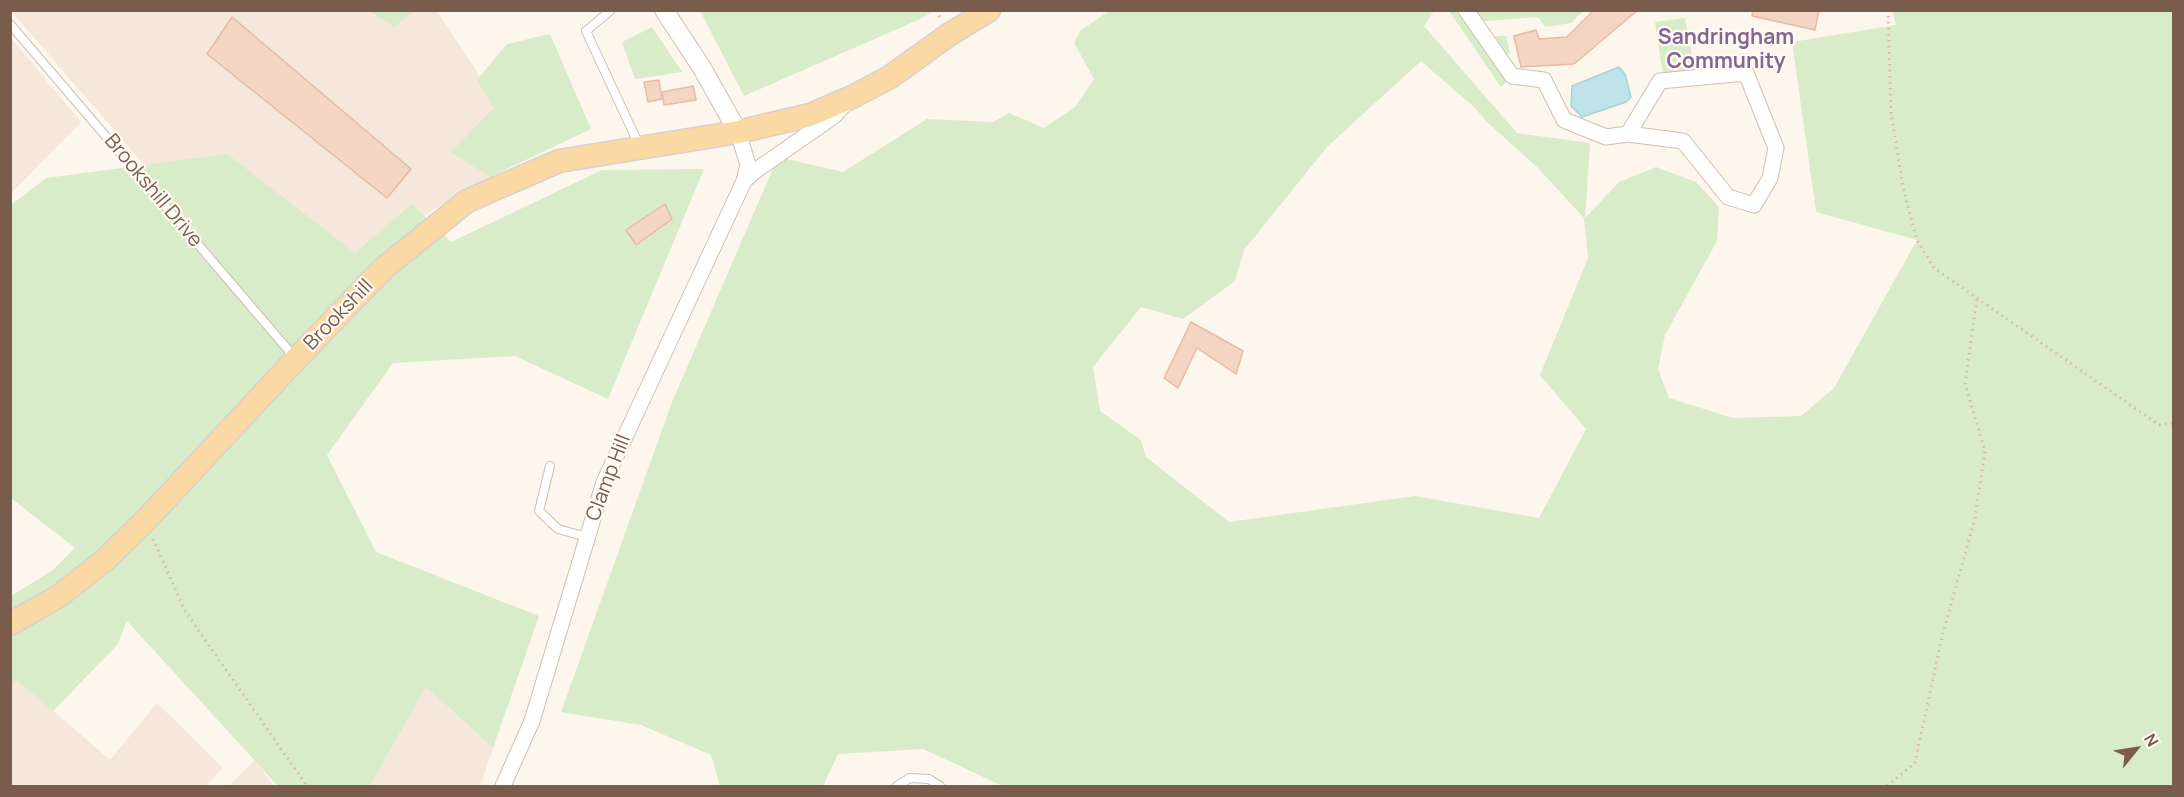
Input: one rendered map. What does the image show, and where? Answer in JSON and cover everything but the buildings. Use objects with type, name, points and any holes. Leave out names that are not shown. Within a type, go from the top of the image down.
[{"type":"main road","name":"Brookshill","points":[[10,624],[59,596],[105,560],[145,521],[384,268],[467,201],[559,161],[738,132],[810,115],[852,98],[890,77],[947,36],[989,10]]},
{"type":"street","points":[[664,10],[702,68],[738,132]]},
{"type":"street","points":[[1466,10],[1512,76],[1544,80],[1564,120],[1606,137],[1628,134],[1683,141],[1728,197],[1754,205],[1770,178],[1776,148],[1746,73],[1660,81],[1628,134]]},
{"type":"street","name":"Clamp Hill","points":[[744,181],[754,171],[834,116],[852,98]]},
{"type":"street","name":"Clamp Hill","points":[[503,786],[532,722],[604,482],[744,181],[748,165],[738,132]]},
{"type":"lane","points":[[610,10],[586,31],[640,148]]},
{"type":"lane","name":"Brookshill Drive","points":[[10,24],[296,359]]},
{"type":"lane","points":[[550,466],[539,511],[558,529],[587,537]]},
{"type":"lane","points":[[897,786],[910,778],[928,779],[940,786]]},
{"type":"path","points":[[1888,10],[1891,111],[1903,188],[1917,240],[1934,268],[2159,425],[2174,423]]},
{"type":"path","points":[[1887,786],[1915,763],[1942,637],[1975,518],[1985,451],[1965,384],[1977,298]]},
{"type":"path","points":[[145,521],[185,610],[307,786]]},
{"type":"shaded area","points":[[11,11],[437,11],[532,155],[434,209],[371,255],[300,328],[153,175]]},
{"type":"shaded area","points":[[11,38],[81,122],[11,193]]},
{"type":"shaded area","points":[[17,679],[110,760],[157,703],[223,768],[206,786],[11,786],[10,687]]},
{"type":"shaded area","points":[[426,687],[493,748],[480,786],[370,786]]},
{"type":"shaded area","points":[[255,760],[274,786],[229,786]]},
{"type":"green space","points":[[370,11],[414,11],[394,27]]},
{"type":"green space","points":[[700,11],[935,11],[744,96]]},
{"type":"green space","points":[[1109,11],[1434,11],[1424,26],[1517,133],[1590,143],[1585,218],[1619,182],[1656,167],[1696,182],[1719,207],[1717,241],[1665,335],[1658,369],[1669,398],[1733,418],[1801,416],[1834,388],[1917,240],[1816,212],[1792,42],[1896,25],[1892,11],[2173,11],[2173,786],[1003,786],[923,749],[838,754],[823,786],[720,786],[711,755],[641,725],[561,712],[672,402],[778,157],[843,172],[927,119],[993,122],[1009,113],[1044,128],[1075,107],[1094,79],[1074,43],[1080,31]],"holes":[[[1421,61],[1474,107],[1487,122],[1537,167],[1584,218],[1588,258],[1540,375],[1586,429],[1539,518],[1415,496],[1229,522],[1146,457],[1141,440],[1100,411],[1093,367],[1141,307],[1183,319],[1235,281],[1244,250],[1327,147]]]},
{"type":"green space","points":[[1449,11],[1583,11],[1571,23],[1545,27],[1538,17],[1474,22],[1498,55],[1496,36],[1506,36],[1510,53],[1499,57],[1512,76],[1501,87]]},
{"type":"green space","points":[[1685,18],[1695,70],[1663,76],[1655,22]]},
{"type":"green space","points":[[652,27],[682,72],[635,79],[622,42]]},
{"type":"green space","points":[[550,34],[591,129],[490,177],[451,152],[494,108],[477,80],[507,44]]},
{"type":"green space","points":[[227,154],[355,253],[412,204],[451,242],[602,170],[704,169],[608,399],[515,356],[393,363],[327,455],[376,552],[539,616],[493,748],[426,687],[370,786],[278,786],[127,621],[117,645],[53,711],[17,680],[11,687],[11,596],[53,570],[75,548],[11,498],[11,205],[46,178]]},
{"type":"water","points":[[1619,67],[1625,74],[1631,97],[1626,102],[1582,117],[1571,106],[1572,86]]},
{"type":"district","name":"Sandringham Community","points":[[1726,50]]}]
